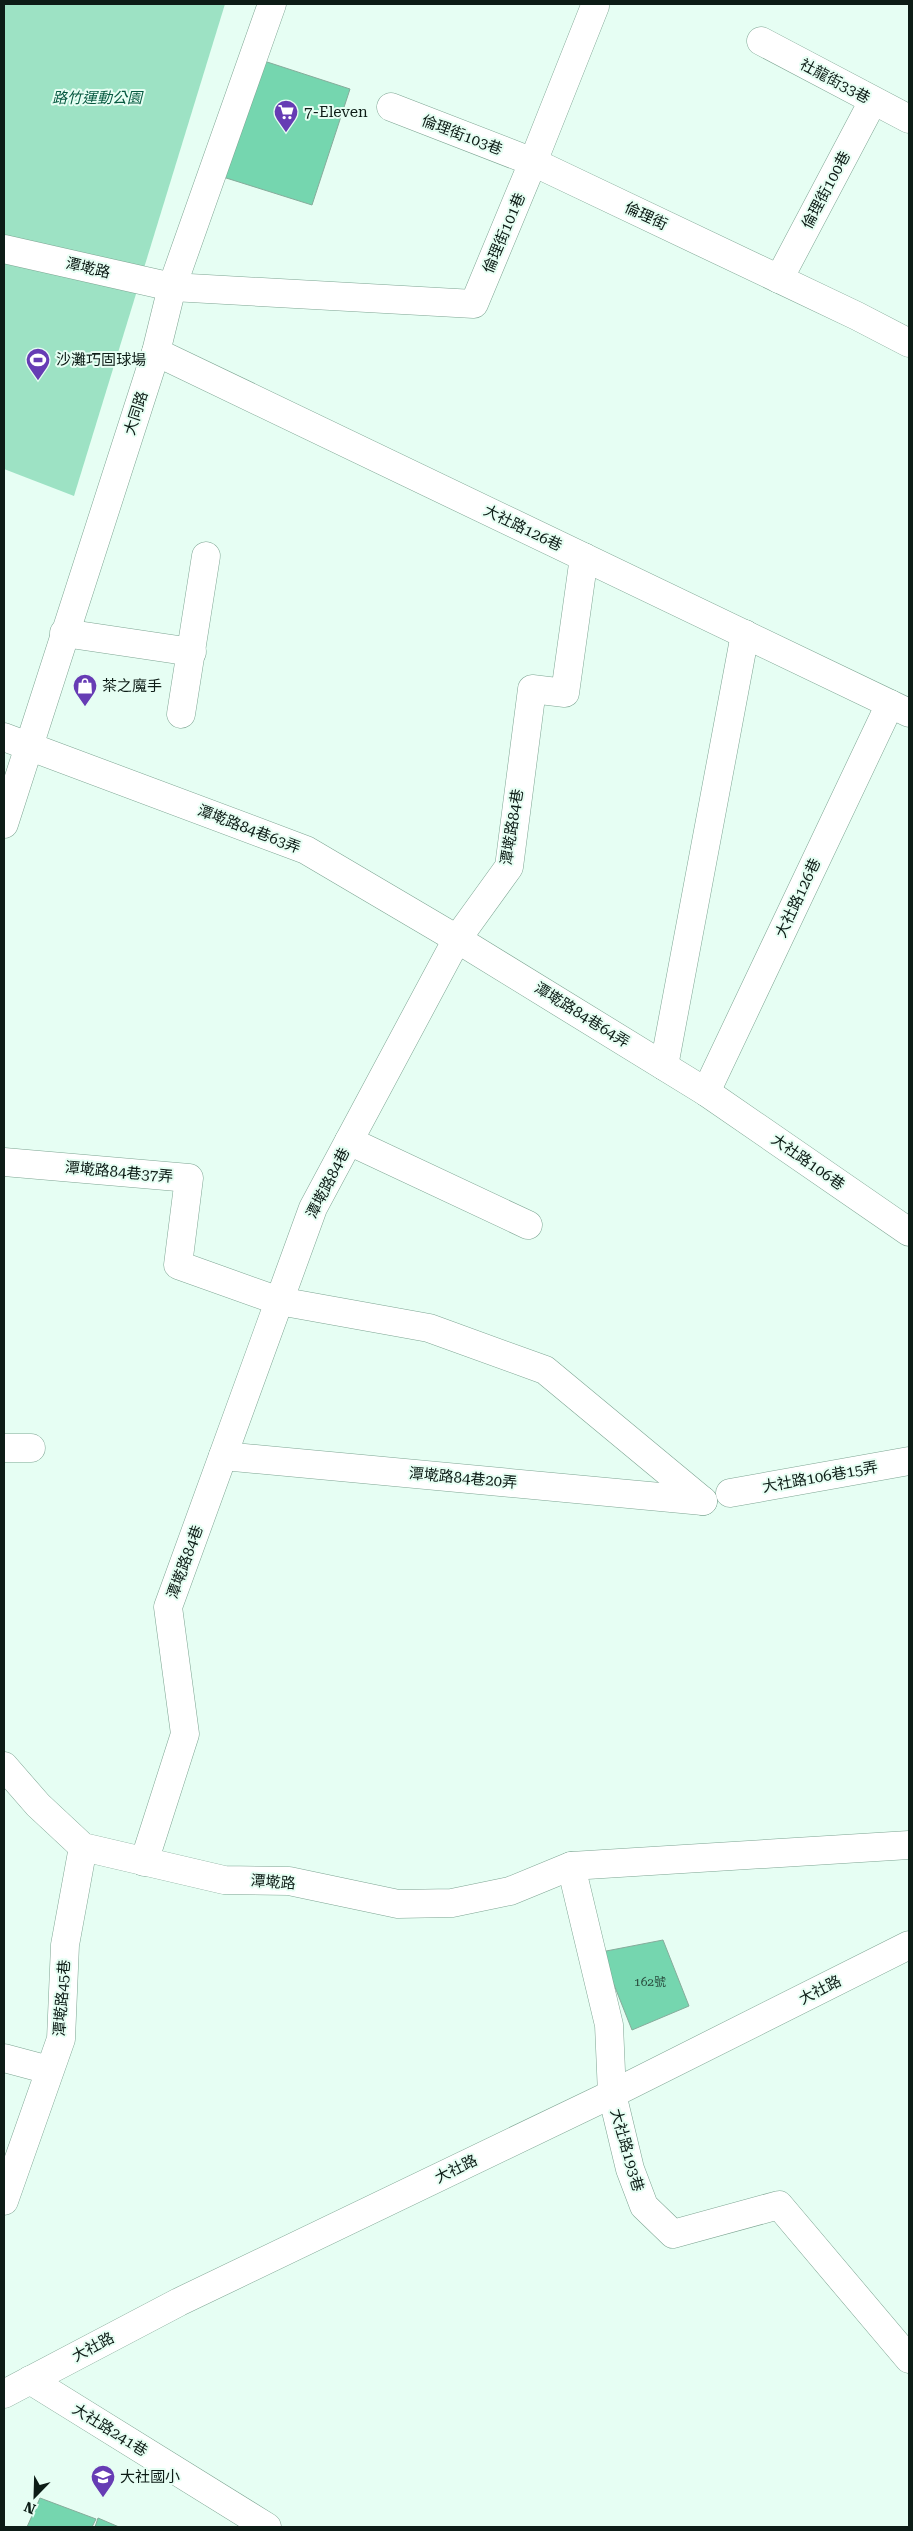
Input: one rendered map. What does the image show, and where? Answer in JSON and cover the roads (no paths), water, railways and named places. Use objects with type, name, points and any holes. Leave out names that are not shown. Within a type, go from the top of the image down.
[{"type":"street","name":"大同路","points":[[4,824],[16,741],[64,633],[156,352],[172,287],[272,4]]},
{"type":"street","points":[[533,162],[595,6]]},
{"type":"street","name":"社龍街33巷","points":[[761,41],[909,119]]},
{"type":"street","name":"倫理街100巷","points":[[780,279],[873,101]]},
{"type":"street","name":"倫理街103巷","points":[[391,107],[533,162]]},
{"type":"street","name":"倫理街","points":[[533,162],[780,279],[909,343]]},
{"type":"street","name":"倫理街101巷","points":[[474,304],[533,162]]},
{"type":"street","name":"潭墘路","points":[[4,249],[172,287],[474,304]]},
{"type":"street","name":"大社路126巷","points":[[156,352],[900,709],[706,1092]]},
{"type":"street","points":[[181,714],[206,556]]},
{"type":"street","name":"潭墘路84巷","points":[[144,1862],[186,1734],[168,1607],[313,1208],[457,939],[509,867],[532,689],[566,693],[584,557]]},
{"type":"street","points":[[64,633],[192,652]]},
{"type":"street","points":[[664,1066],[745,634]]},
{"type":"street","name":"潭墘路84巷63弄","points":[[16,741],[306,850],[457,939]]},
{"type":"street","name":"潭墘路84巷64弄","points":[[457,939],[706,1092]]},
{"type":"street","name":"大社路106巷","points":[[706,1092],[909,1232]]},
{"type":"street","points":[[349,1140],[528,1224]]},
{"type":"street","name":"潭墘路84巷37弄","points":[[4,1162],[189,1178],[178,1265],[279,1301]]},
{"type":"street","name":"潭墘路84巷20弄","points":[[223,1456],[703,1501],[545,1370],[429,1328],[279,1301]]},
{"type":"street","points":[[4,1448],[31,1448]]},
{"type":"street","name":"大社路106巷15弄","points":[[730,1493],[909,1461]]},
{"type":"street","points":[[4,1766],[38,1805],[83,1848]]},
{"type":"street","name":"潭墘路","points":[[83,1848],[224,1880],[290,1881],[398,1904],[452,1903],[510,1891],[571,1866],[909,1845]]},
{"type":"street","name":"潭墘路45巷","points":[[4,2200],[61,2039],[65,1945],[83,1848]]},
{"type":"street","name":"大社路193巷","points":[[571,1866],[609,2024],[612,2094],[630,2169],[644,2206],[673,2234],[779,2205],[909,2359]]},
{"type":"street","name":"大社路","points":[[4,2394],[179,2302],[612,2094],[909,1945]]},
{"type":"street","points":[[4,2058],[49,2070]]},
{"type":"street","name":"大社路241巷","points":[[30,2380],[266,2527]]},
{"type":"place","name":"7-Eleven","points":[[286,133]]},
{"type":"place","name":"沙灘巧固球場","points":[[38,381]]},
{"type":"place","name":"茶之魔手","points":[[85,707]]},
{"type":"place","name":"大社國小","points":[[103,2498]]},
{"type":"park label","name":"路竹運動公園","points":[[97,98]]}]
